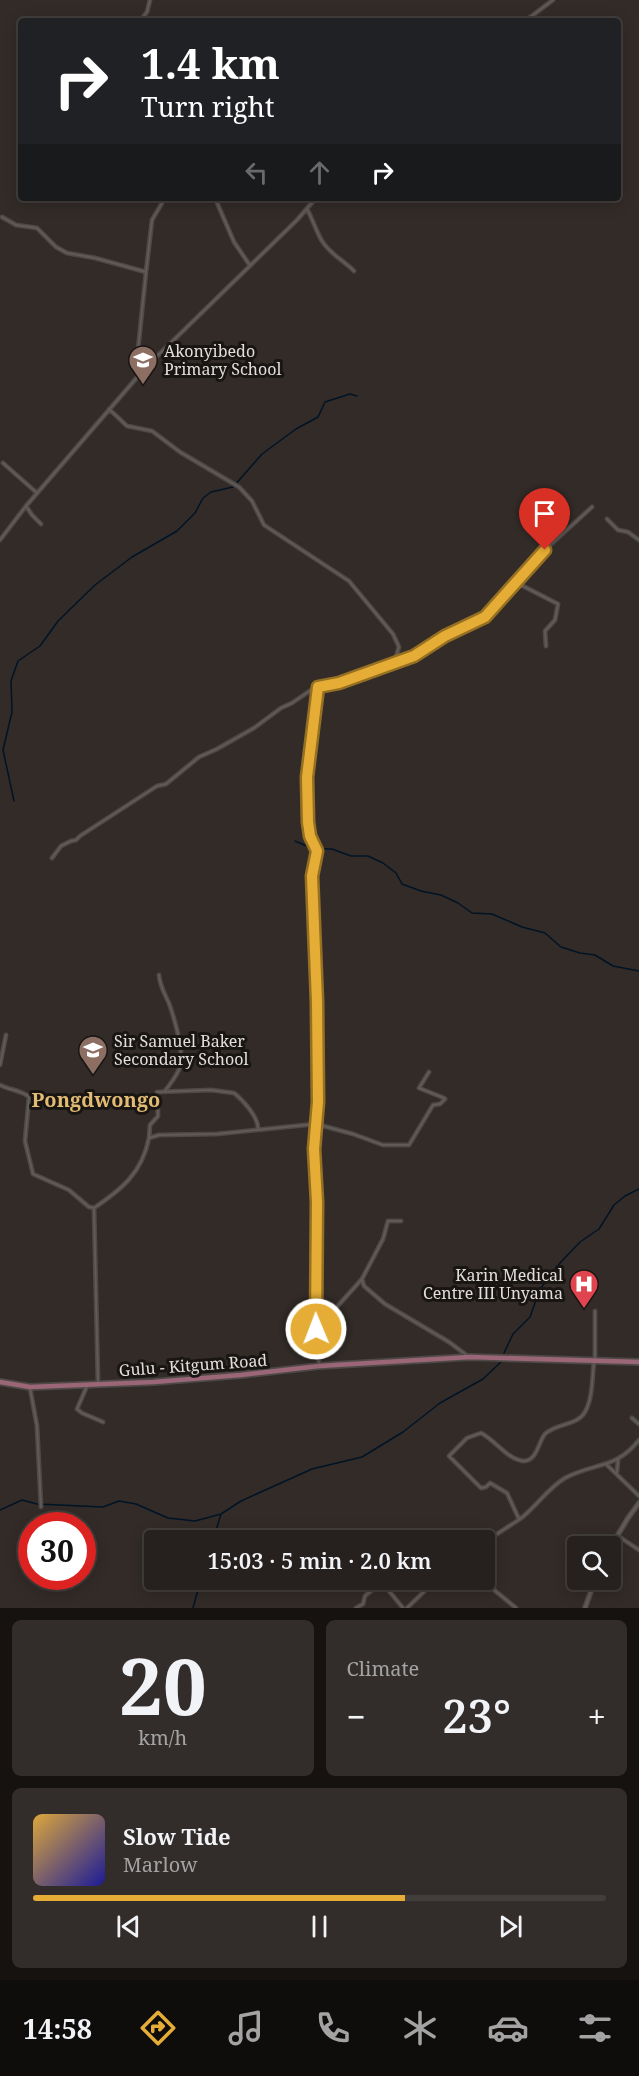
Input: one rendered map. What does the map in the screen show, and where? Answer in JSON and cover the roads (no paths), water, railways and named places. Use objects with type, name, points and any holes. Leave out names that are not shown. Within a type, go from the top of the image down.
[{"type":"main road","name":"Gulu - Kitgum Road","points":[[0,1382],[30,1387],[98,1384],[241,1375],[319,1366],[470,1357],[639,1362]]},
{"type":"street","points":[[142,18],[147,12],[150,0]]},
{"type":"street","points":[[529,18],[553,0]]},
{"type":"street","points":[[146,367],[138,350],[146,272],[152,220],[163,201]]},
{"type":"street","points":[[216,201],[234,242],[250,265]]},
{"type":"street","points":[[0,540],[26,506],[146,367],[314,201]]},
{"type":"street","points":[[307,209],[323,244],[335,257],[345,262],[354,271]]},
{"type":"street","points":[[2,217],[16,225],[37,228],[56,247],[67,253],[96,258],[146,272]]},
{"type":"street","points":[[109,409],[127,426],[152,431],[174,448],[239,487],[252,501],[264,525],[351,583],[393,634],[399,646],[395,662]]},
{"type":"street","points":[[3,463],[37,493]]},
{"type":"street","points":[[26,506],[41,524]]},
{"type":"street","points":[[52,858],[65,843],[76,840],[157,786],[166,784],[199,757],[254,728],[281,708],[318,687],[339,683],[414,656],[445,636],[485,617],[534,560],[592,507]]},
{"type":"street","points":[[607,519],[618,530],[628,532],[639,540]]},
{"type":"street","points":[[506,594],[520,585],[558,604],[555,620],[545,631],[546,646]]},
{"type":"street","points":[[318,687],[307,777],[308,822],[310,836],[317,851],[312,876],[317,1011],[318,1102],[314,1149],[317,1202],[316,1329],[319,1366]]},
{"type":"street","points":[[159,975],[160,987],[169,1004],[174,1021],[181,1057],[178,1072],[165,1091]]},
{"type":"street","points":[[0,1065],[6,1035]]},
{"type":"street","points":[[149,1138],[159,1135],[217,1134],[258,1128],[316,1124],[383,1145],[409,1145],[433,1105],[445,1100],[419,1088],[429,1072]]},
{"type":"street","points":[[0,1085],[29,1097],[24,1141],[33,1174],[69,1190],[89,1207],[94,1208]]},
{"type":"street","points":[[94,1208],[127,1183],[142,1163],[150,1125],[158,1116],[157,1092],[212,1090],[234,1093],[255,1118],[258,1128]]},
{"type":"street","points":[[94,1208],[98,1384]]},
{"type":"street","points":[[316,1329],[362,1279],[382,1239],[388,1221],[401,1221]]},
{"type":"street","points":[[362,1279],[364,1286],[385,1304],[470,1357]]},
{"type":"street","points":[[519,1519],[505,1491],[490,1483],[481,1488],[449,1456],[467,1438],[481,1432],[512,1455],[522,1460],[530,1459],[547,1432],[573,1422],[584,1414],[588,1405],[594,1362],[594,1311]]},
{"type":"street","points":[[87,1383],[85,1394],[77,1408],[82,1413],[103,1422]]},
{"type":"street","points":[[30,1387],[37,1426],[41,1508]]},
{"type":"street","points":[[632,1418],[639,1424]]},
{"type":"street","points":[[495,1535],[519,1519],[563,1479],[578,1472],[607,1465],[626,1456],[639,1440]]},
{"type":"street","points":[[617,1473],[618,1460]]},
{"type":"street","points":[[607,1465],[639,1496]]},
{"type":"street","points":[[618,1536],[639,1503]]},
{"type":"street","points":[[621,1538],[639,1550]]},
{"type":"street","points":[[356,1608],[363,1604],[366,1596],[372,1590]]},
{"type":"street","points":[[389,1590],[405,1608],[425,1590]]},
{"type":"street","points":[[494,1590],[516,1608]]},
{"type":"street","points":[[585,1608],[591,1590]]},
{"type":"waterway","points":[[14,801],[3,750],[12,712],[11,681],[18,661],[40,646],[58,621],[95,585],[132,557],[177,531],[195,513],[203,498],[211,492],[233,487],[262,454],[296,429],[318,417],[325,402],[350,394],[357,396]]},
{"type":"waterway","points":[[295,841],[314,849],[332,849],[351,856],[368,856],[383,863],[396,873],[402,884],[441,895],[472,913],[492,914],[522,927],[545,933],[561,947],[595,955],[613,966],[639,971]]},
{"type":"waterway","points":[[504,1353],[513,1334],[530,1317],[540,1289],[560,1263],[580,1242],[599,1229],[614,1205],[639,1189]]},
{"type":"waterway","points":[[216,1530],[221,1514],[241,1501],[312,1469],[362,1457],[403,1432],[440,1403],[483,1379],[503,1360]]},
{"type":"waterway","points":[[0,1510],[22,1500],[37,1504],[103,1507],[119,1501],[136,1504],[168,1518],[195,1521],[221,1514]]},
{"type":"waterway","points":[[193,1608],[198,1590]]},
{"type":"place","name":"Akonyibedo Primary School","points":[[143,386]]},
{"type":"place","name":"Sir Samuel Baker Secondary School","points":[[93,1076]]},
{"type":"place","name":"Karin Medical Centre III Unyama","points":[[584,1310]]},
{"type":"district","name":"Pongdwongo","points":[[96,1099]]}]
